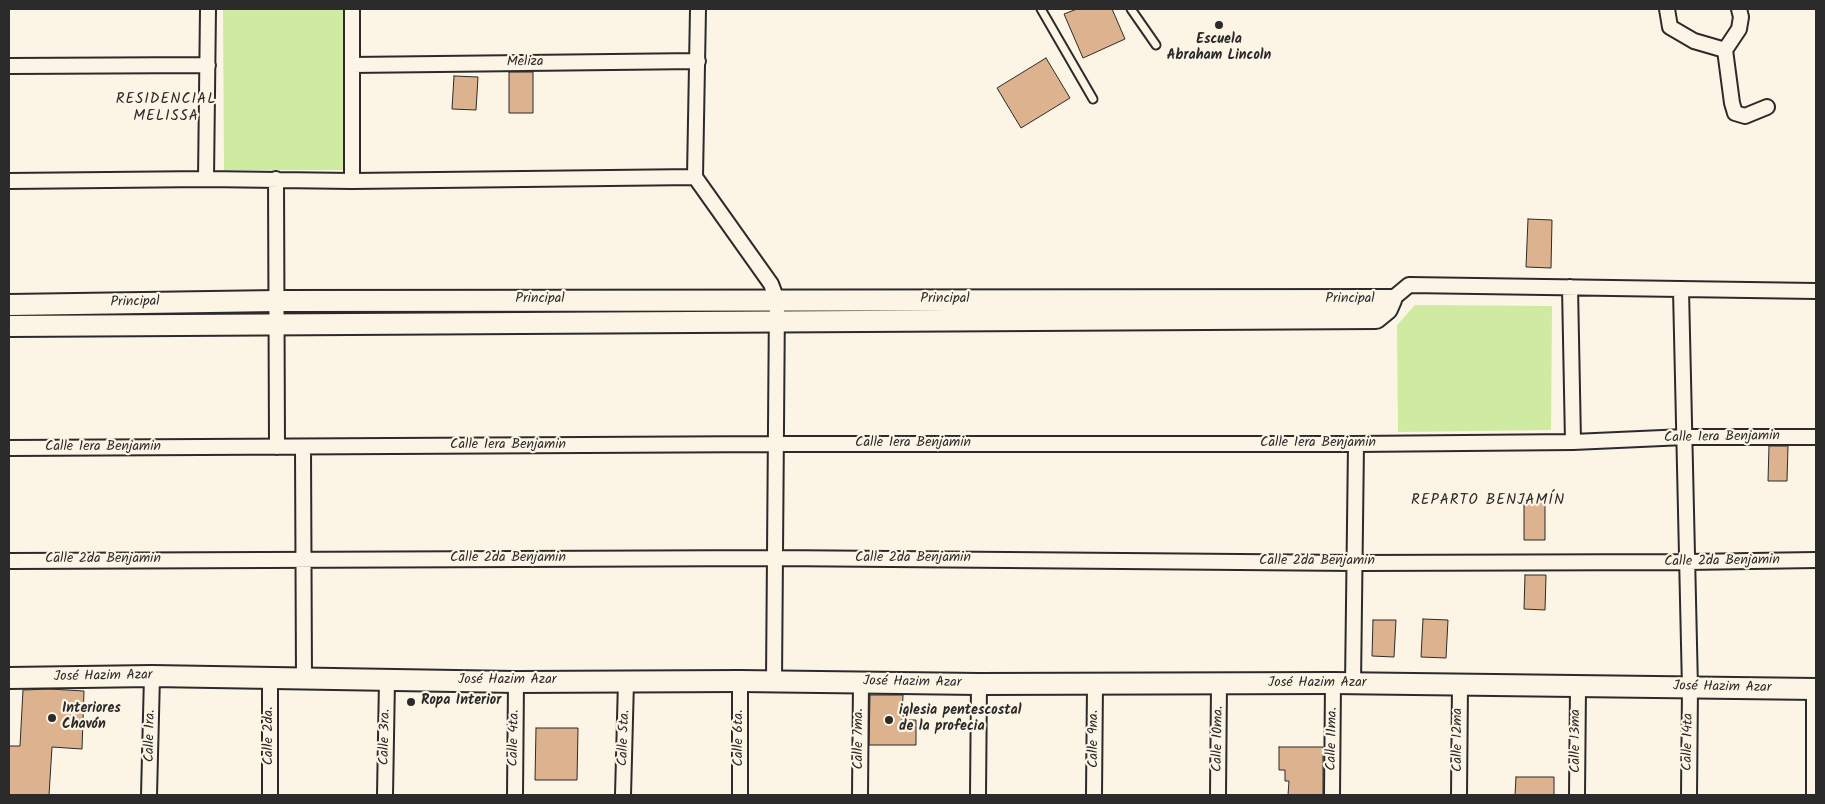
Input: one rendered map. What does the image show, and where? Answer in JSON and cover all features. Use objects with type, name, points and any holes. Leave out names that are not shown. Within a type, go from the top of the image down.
[{"type":"street","points":[[206,179],[208,9]]},
{"type":"street","points":[[352,9],[352,181]]},
{"type":"street","points":[[698,9],[696,177],[771,284],[777,300],[774,681]]},
{"type":"street","points":[[1667,9],[1670,27],[1694,41],[1725,50]]},
{"type":"street","points":[[1740,9],[1739,29],[1725,50],[1732,103],[1735,113],[1745,116],[1767,107]]},
{"type":"street","name":"Meliza","points":[[352,65],[698,61]]},
{"type":"street","points":[[9,66],[208,65]]},
{"type":"street","points":[[9,181],[276,179],[352,181],[696,177]]},
{"type":"street","points":[[276,179],[278,447]]},
{"type":"street","points":[[1391,300],[1409,284],[1816,291]]},
{"type":"street","points":[[1570,287],[1573,442]]},
{"type":"street","name":"Calle 14ta","points":[[1681,290],[1690,688],[1689,795]]},
{"type":"street","name":"Principal","points":[[9,305],[277,301],[1391,300],[1386,309],[1376,318],[9,326]]},
{"type":"street","name":"Calle 1era Benjamin","points":[[9,448],[304,448],[775,444],[1356,444],[1573,442],[1684,437],[1816,437]]},
{"type":"street","points":[[1354,684],[1356,444]]},
{"type":"street","points":[[304,448],[304,679]]},
{"type":"street","name":"Calle 2da Benjamin","points":[[9,561],[775,558],[1355,563],[1816,560]]},
{"type":"street","name":"José Hazim Azar","points":[[9,678],[152,676],[516,682],[1334,683],[1815,689]]},
{"type":"street","name":"Calle 1ra.","points":[[150,795],[152,676]]},
{"type":"street","name":"Calle 2da.","points":[[270,677],[270,795]]},
{"type":"street","name":"Calle 3ra.","points":[[385,795],[387,680]]},
{"type":"street","name":"Calle 5ta.","points":[[623,795],[626,681]]},
{"type":"street","name":"Calle 6ta.","points":[[740,681],[740,795]]},
{"type":"street","name":"Calle 4ta.","points":[[514,795],[516,682]]},
{"type":"street","name":"Calle 7ma.","points":[[860,795],[861,682]]},
{"type":"street","name":"Calle 11ma.","points":[[1332,795],[1334,683]]},
{"type":"street","points":[[978,795],[979,684]]},
{"type":"street","name":"Calle 9na.","points":[[1094,795],[1095,684]]},
{"type":"street","name":"Calle 10ma.","points":[[1218,795],[1219,684]]},
{"type":"street","name":"Calle 12ma","points":[[1459,795],[1460,685]]},
{"type":"street","name":"Calle 13ma","points":[[1577,795],[1578,687]]},
{"type":"street","points":[[1814,795],[1815,689]]},
{"type":"lane","points":[[1041,9],[1092,99]]},
{"type":"lane","points":[[1131,9],[1156,45]]},
{"type":"green space","points":[[223,9],[343,9],[345,170],[224,170]]},
{"type":"green space","points":[[1415,305],[1552,306],[1551,430],[1398,432],[1397,325]]},
{"type":"building","points":[[1077,9],[1112,9],[1125,39],[1083,58],[1064,14]]},
{"type":"building","points":[[1046,58],[1070,98],[1021,128],[997,88]]},
{"type":"building","points":[[509,72],[533,72],[533,113],[509,113]]},
{"type":"building","points":[[454,76],[478,77],[476,110],[452,109]]},
{"type":"building","points":[[1528,219],[1552,220],[1551,268],[1526,267]]},
{"type":"building","points":[[1769,446],[1788,446],[1787,481],[1768,481]]},
{"type":"building","points":[[1524,500],[1545,500],[1545,540],[1524,540]]},
{"type":"building","points":[[1525,575],[1546,575],[1545,610],[1524,609]]},
{"type":"building","points":[[1423,619],[1448,620],[1446,658],[1421,657]]},
{"type":"building","points":[[1373,620],[1396,620],[1394,657],[1372,656]]},
{"type":"building","name":"Interiores Chavón","points":[[23,690],[84,691],[82,749],[52,747],[49,795],[9,795],[9,746],[20,746]]},
{"type":"building","name":"iglesia pentescostal de la profecia","points":[[870,695],[903,695],[902,720],[916,720],[916,745],[869,745]]},
{"type":"building","points":[[536,728],[578,728],[577,780],[535,780]]},
{"type":"building","points":[[1279,747],[1323,747],[1323,795],[1288,795],[1289,781],[1285,781],[1285,770],[1279,770]]},
{"type":"building","points":[[1516,777],[1554,777],[1554,795],[1515,795]]},
{"type":"place","name":"Escuela Abraham Lincoln","points":[[1219,25]]},
{"type":"place","name":"Ropa Interior","points":[[411,702]]},
{"type":"place","name":"Interiores Chavón","points":[[52,718]]},
{"type":"place","name":"iglesia pentescostal de la profecia","points":[[889,720]]},
{"type":"district","name":"RESIDENCIAL MELISSA","points":[[166,108]]},
{"type":"district","name":"REPARTO BENJAMÍN","points":[[1488,501]]}]
